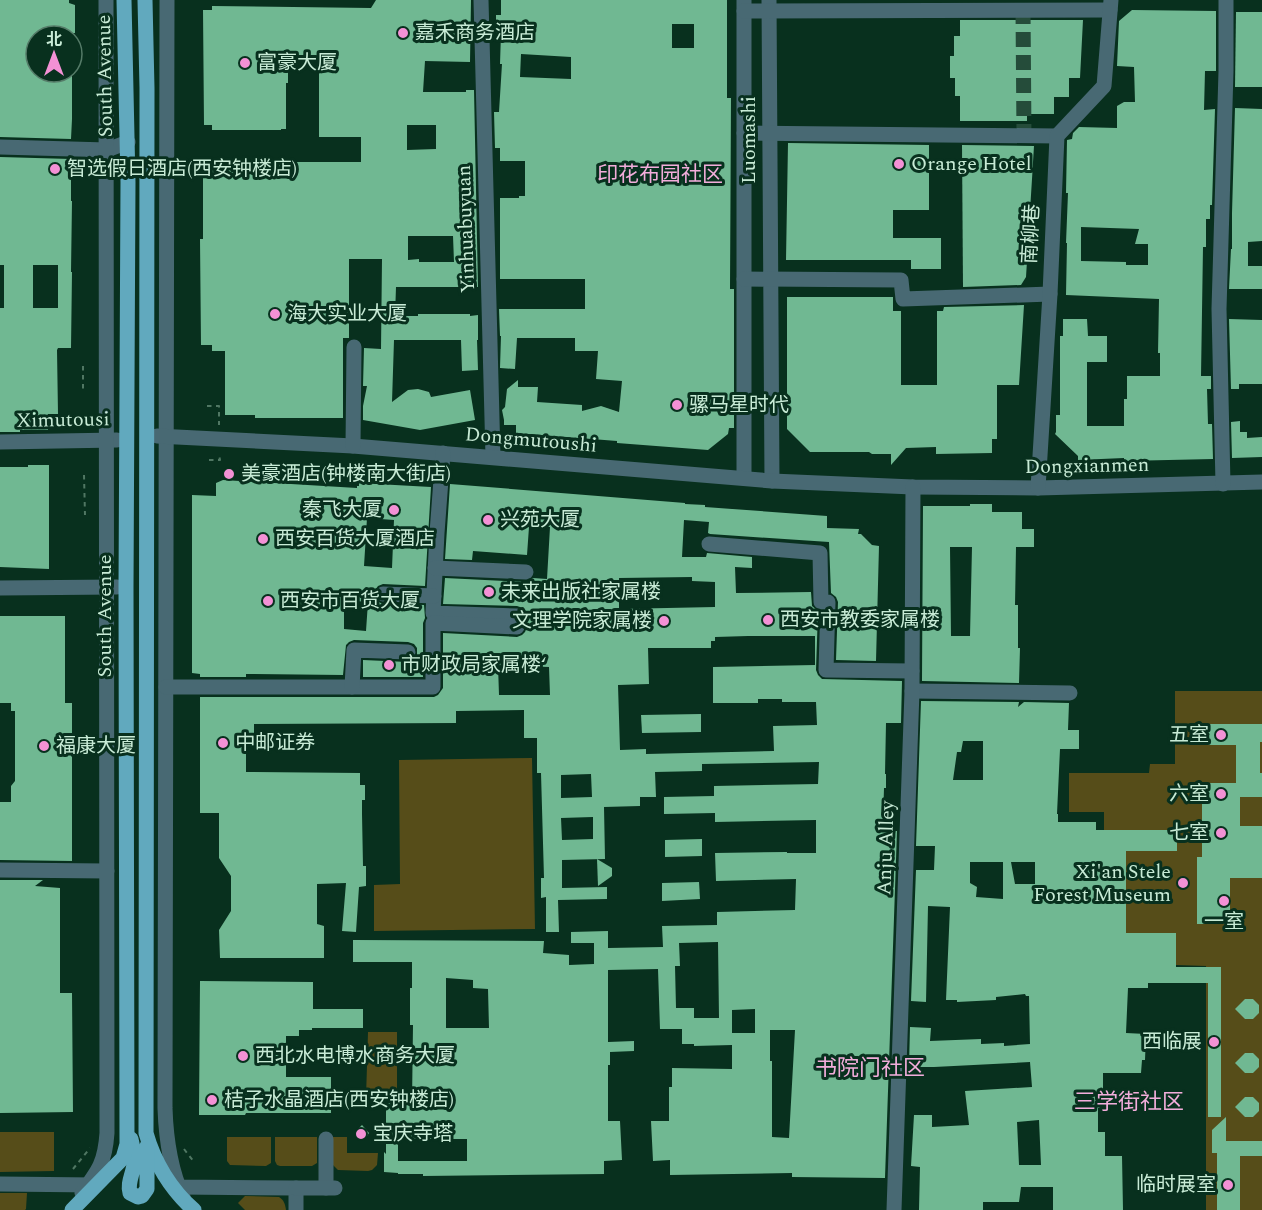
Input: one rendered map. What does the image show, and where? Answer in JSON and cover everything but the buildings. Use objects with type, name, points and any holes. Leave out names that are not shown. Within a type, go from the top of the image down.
[{"type":"main road","name":"South Avenue","points":[[71,1210],[93,1184],[123,1158],[128,1144],[126,587],[128,142],[124,0]]},
{"type":"main road","name":"South Avenue","points":[[145,0],[147,88],[146,1133],[154,1156],[190,1206]]},
{"type":"main road","points":[[128,1122],[134,1150],[134,1166],[129,1188],[130,1193],[138,1197],[142,1196],[147,1189],[146,1133]]},
{"type":"street","points":[[0,1184],[93,1184],[106,1152],[108,1133],[106,0]]},
{"type":"street","points":[[167,0],[165,1108],[174,1184],[331,1188],[326,1139]]},
{"type":"street","name":"Yinhuabuyuan","points":[[481,0],[493,457]]},
{"type":"street","points":[[1223,484],[1219,309],[1226,0]]},
{"type":"street","name":"Luomashi","points":[[770,5],[772,480]]},
{"type":"street","points":[[744,6],[1111,5],[1104,86],[1057,136],[744,133]]},
{"type":"street","name":"Luomashi","points":[[744,6],[744,478]]},
{"type":"street","name":"南柳巷","points":[[1038,488],[1057,136]]},
{"type":"street","points":[[0,147],[106,150],[128,142]]},
{"type":"street","points":[[744,279],[901,280],[903,299],[1050,294]]},
{"type":"street","points":[[353,446],[354,347]]},
{"type":"street","name":"Dongmutoushi","points":[[146,437],[166,436],[353,446],[744,478],[913,487]]},
{"type":"street","name":"Ximutousi","points":[[0,442],[128,440]]},
{"type":"street","points":[[166,687],[433,687],[433,623],[517,622],[433,613],[443,453]]},
{"type":"street","name":"Dongxianmen","points":[[913,487],[1038,488],[1262,482]]},
{"type":"street","name":"Anju Alley","points":[[894,1210],[912,691],[913,487]]},
{"type":"street","points":[[709,544],[820,553],[821,602],[828,602],[826,670],[912,671]]},
{"type":"street","points":[[435,568],[526,573]]},
{"type":"street","points":[[0,588],[126,587]]},
{"type":"street","points":[[383,594],[434,596]]},
{"type":"street","points":[[352,687],[354,650],[408,652]]},
{"type":"street","points":[[912,691],[1070,693]]},
{"type":"street","points":[[0,870],[107,871]]},
{"type":"street","points":[[296,1188],[296,1210]]},
{"type":"path","points":[[83,366],[83,390]]},
{"type":"path","points":[[84,475],[85,515]]},
{"type":"path","points":[[61,1184],[92,1145]]},
{"type":"path","points":[[181,1145],[194,1162]]},
{"type":"shaded area","name":"Xi'an Stele Forest Museum","points":[[1175,691],[1262,691],[1262,1210],[1206,1210],[1206,966],[1176,965],[1176,955],[1104,955],[1104,812],[1069,812],[1069,773],[1149,773],[1150,764],[1175,764]]},
{"type":"shaded area","points":[[532,758],[535,929],[374,931],[374,885],[400,884],[399,760]]},
{"type":"shaded area","points":[[368,1032],[397,1032],[397,1098],[366,1098]]},
{"type":"shaded area","points":[[0,1132],[54,1132],[54,1171],[0,1172]]},
{"type":"shaded area","points":[[227,1137],[271,1137],[271,1163],[266,1166],[230,1165],[227,1161]]},
{"type":"shaded area","points":[[275,1137],[317,1137],[317,1163],[312,1166],[277,1165]]},
{"type":"shaded area","points":[[332,1137],[347,1137],[347,1153],[378,1153],[377,1165],[368,1171],[338,1170],[333,1165]]},
{"type":"shaded area","points":[[0,1193],[27,1193],[26,1209],[0,1210]]},
{"type":"shaded area","points":[[245,1196],[279,1197],[284,1202],[286,1210],[245,1210],[238,1203]]},
{"type":"tunnel","points":[[1023,9],[1024,136]]},
{"type":"place","name":"嘉禾商务酒店","points":[[403,33]]},
{"type":"place","name":"富豪大厦","points":[[245,63]]},
{"type":"place","name":"Orange Hotel","points":[[899,164]]},
{"type":"place","name":"智选假日酒店(西安钟楼店)","points":[[55,169]]},
{"type":"place","name":"海大实业大厦","points":[[275,314]]},
{"type":"place","name":"骡马星时代","points":[[677,405]]},
{"type":"place","name":"美豪酒店(钟楼南大街店)","points":[[229,474]]},
{"type":"place","name":"秦飞大厦","points":[[394,510]]},
{"type":"place","name":"兴苑大厦","points":[[488,520]]},
{"type":"place","name":"西安百货大厦酒店","points":[[263,539]]},
{"type":"place","name":"未来出版社家属楼","points":[[489,592]]},
{"type":"place","name":"西安市百货大厦","points":[[268,601]]},
{"type":"place","name":"西安市教委家属楼","points":[[768,620]]},
{"type":"place","name":"文理学院家属楼","points":[[664,621]]},
{"type":"place","name":"市财政局家属楼‘","points":[[389,665]]},
{"type":"place","name":"五室","points":[[1221,735]]},
{"type":"place","name":"中邮证券","points":[[223,743]]},
{"type":"place","name":"福康大厦","points":[[44,746]]},
{"type":"place","name":"六室","points":[[1221,794]]},
{"type":"place","name":"七室","points":[[1221,833]]},
{"type":"place","name":"Xi'an Stele Forest Museum","points":[[1183,883]]},
{"type":"place","name":"一室","points":[[1224,901]]},
{"type":"place","name":"西临展","points":[[1214,1042]]},
{"type":"place","name":"西北水电博水商务大厦","points":[[243,1056]]},
{"type":"place","name":"桔子水晶酒店(西安钟楼店)","points":[[212,1100]]},
{"type":"place","name":"宝庆寺塔","points":[[361,1134]]},
{"type":"place","name":"临时展室","points":[[1228,1185]]},
{"type":"district","name":"印花布园社区","points":[[660,175]]},
{"type":"district","name":"书院门社区","points":[[870,1068]]},
{"type":"district","name":"三学街社区","points":[[1129,1102]]}]
